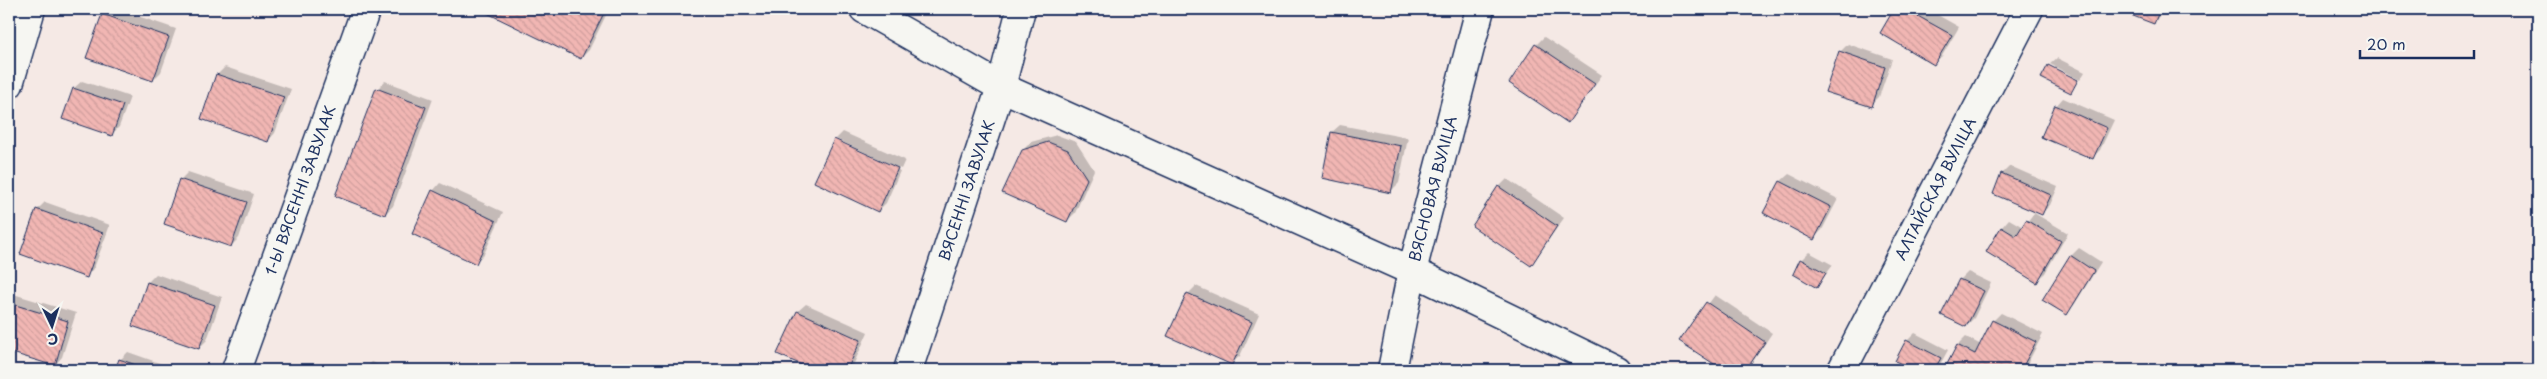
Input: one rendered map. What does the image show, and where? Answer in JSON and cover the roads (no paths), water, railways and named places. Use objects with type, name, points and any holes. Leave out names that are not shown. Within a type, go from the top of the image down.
[{"type":"street","points":[[9,84],[30,9]]},
{"type":"street","name":"1-Ы ВЯСЕННІ ЗАВУЛАК","points":[[236,370],[366,9]]},
{"type":"street","points":[[864,9],[1001,87],[1412,271],[1616,370]]},
{"type":"street","name":"ВЯСЕННІ ЗАВУЛАК","points":[[908,370],[1001,87],[1021,9]]},
{"type":"street","name":"ВЯСНОВАЯ ВУЛІЦА","points":[[1392,370],[1412,271],[1480,9]]},
{"type":"street","name":"АЛТАЙСКАЯ ВУЛІЦА","points":[[1842,370],[2029,9]]}]
